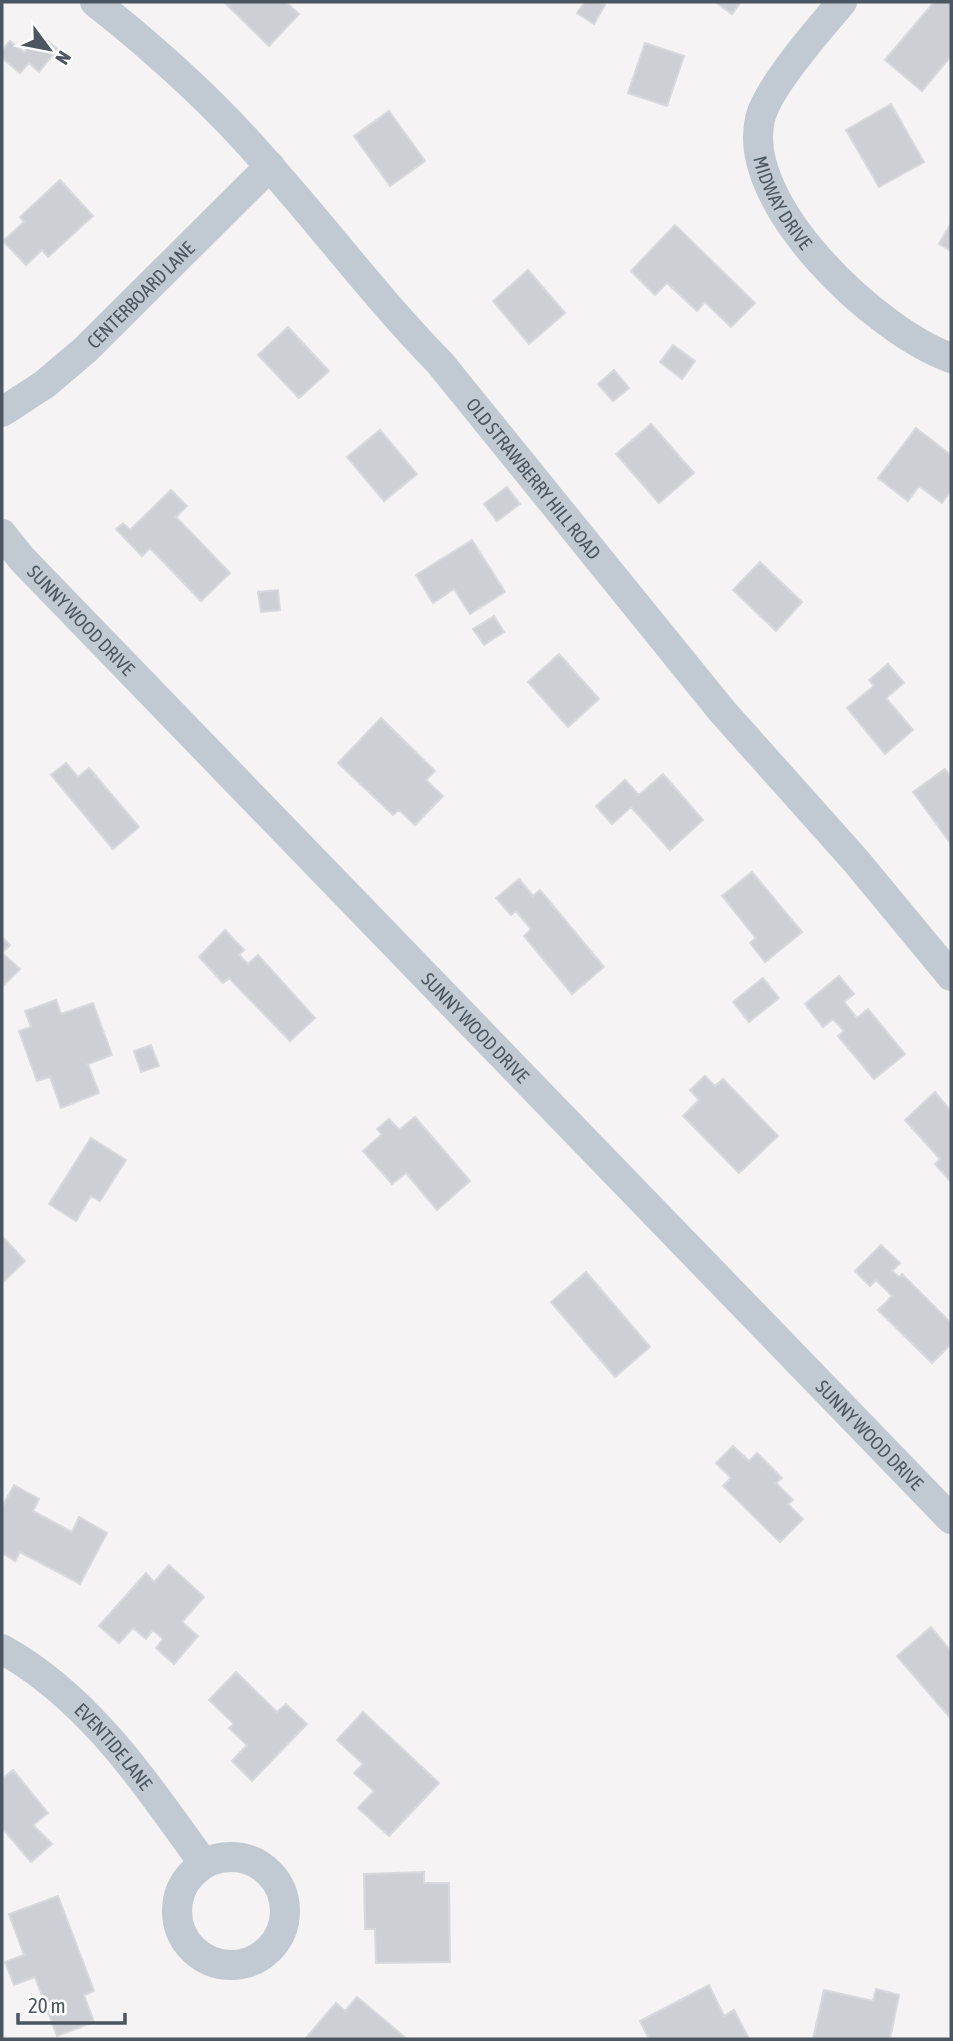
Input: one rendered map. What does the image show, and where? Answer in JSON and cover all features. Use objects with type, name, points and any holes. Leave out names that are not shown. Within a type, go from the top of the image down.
[{"type":"street","name":"OLD STRAWBERRY HILL ROAD","points":[[95,2],[187,81],[270,166],[401,323],[440,363],[722,711],[856,861],[951,976]]},
{"type":"street","name":"MIDWAY DRIVE","points":[[842,2],[770,95],[760,117],[757,143],[765,176],[789,222],[832,274],[878,315],[931,351],[951,358]]},
{"type":"street","name":"CENTERBOARD LANE","points":[[2,412],[46,384],[85,350],[270,166]]},
{"type":"street","name":"SUNNY WOOD DRIVE","points":[[2,534],[31,568],[951,1518]]},
{"type":"street","name":"EVENTIDE LANE","points":[[2,1649],[56,1686],[90,1717],[144,1781],[204,1864]]},
{"type":"building","points":[[226,2],[286,2],[299,14],[269,46]]},
{"type":"building","points":[[585,2],[605,5],[594,24],[577,13]]},
{"type":"building","points":[[715,2],[741,2],[732,14]]},
{"type":"building","points":[[934,2],[951,2],[951,56],[922,91],[885,60]]},
{"type":"building","points":[[39,33],[57,49],[39,72],[29,63],[20,73],[2,58],[2,50],[10,41],[24,52]]},
{"type":"building","points":[[645,43],[684,56],[667,106],[628,93]]},
{"type":"building","points":[[891,104],[924,162],[879,187],[846,130]]},
{"type":"building","points":[[389,111],[425,161],[390,186],[354,136]]},
{"type":"building","points":[[60,180],[93,216],[48,257],[42,250],[26,265],[3,241],[24,222],[20,217]]},
{"type":"building","points":[[951,223],[951,251],[939,244]]},
{"type":"building","points":[[675,225],[755,303],[731,327],[705,302],[697,311],[667,283],[655,295],[631,271]]},
{"type":"building","points":[[528,270],[565,313],[529,344],[493,301]]},
{"type":"building","points":[[288,327],[329,371],[299,398],[258,355]]},
{"type":"building","points":[[673,345],[695,361],[682,379],[660,362]]},
{"type":"building","points":[[614,370],[629,388],[613,401],[598,384]]},
{"type":"building","points":[[651,424],[694,473],[659,503],[616,454]]},
{"type":"building","points":[[916,428],[951,455],[951,490],[942,503],[919,486],[908,501],[878,478]]},
{"type":"building","points":[[380,430],[417,474],[384,501],[347,457]]},
{"type":"building","points":[[507,487],[520,504],[497,521],[484,504]]},
{"type":"building","points":[[171,490],[187,506],[176,517],[230,573],[201,601],[150,548],[142,556],[116,529],[123,523],[130,530]]},
{"type":"building","points":[[472,540],[505,592],[470,614],[454,589],[433,603],[416,575]]},
{"type":"building","points":[[760,562],[802,602],[776,631],[733,590]]},
{"type":"building","points":[[278,590],[280,610],[261,612],[258,592]]},
{"type":"building","points":[[494,616],[504,632],[484,645],[473,629]]},
{"type":"building","points":[[559,654],[599,699],[568,727],[528,682]]},
{"type":"building","points":[[888,664],[904,683],[886,698],[913,730],[885,754],[847,708],[874,686],[869,680]]},
{"type":"building","points":[[381,718],[435,771],[426,780],[443,796],[415,825],[399,810],[393,815],[338,763]]},
{"type":"building","points":[[66,763],[78,777],[89,768],[139,827],[113,849],[51,775]]},
{"type":"building","points":[[945,769],[951,777],[951,844],[913,792]]},
{"type":"building","points":[[663,774],[703,820],[670,850],[631,807],[612,824],[596,806],[625,780],[639,795]]},
{"type":"building","points":[[752,872],[802,932],[765,962],[750,943],[756,938],[722,896]]},
{"type":"building","points":[[519,879],[533,896],[540,890],[604,967],[572,994],[524,936],[531,929],[516,911],[511,915],[496,898]]},
{"type":"building","points":[[225,930],[244,950],[239,955],[248,964],[258,955],[315,1018],[290,1041],[229,978],[223,983],[199,957]]},
{"type":"building","points":[[2,937],[10,945],[2,953]]},
{"type":"building","points":[[2,953],[20,969],[2,987]]},
{"type":"building","points":[[839,976],[854,994],[844,1002],[857,1018],[868,1009],[905,1054],[874,1079],[838,1036],[844,1031],[833,1019],[823,1027],[805,1004]]},
{"type":"building","points":[[763,978],[779,998],[749,1022],[733,1002]]},
{"type":"building","points":[[56,1000],[61,1014],[93,1003],[112,1055],[88,1064],[99,1093],[61,1108],[50,1077],[37,1081],[19,1031],[31,1027],[25,1011]]},
{"type":"building","points":[[151,1045],[159,1066],[141,1072],[134,1051]]},
{"type":"building","points":[[705,1076],[715,1086],[723,1079],[778,1136],[739,1173],[683,1116],[699,1100],[690,1090]]},
{"type":"building","points":[[935,1092],[951,1111],[951,1182],[935,1164],[940,1159],[905,1120]]},
{"type":"building","points":[[415,1117],[470,1181],[437,1210],[406,1173],[392,1184],[363,1151],[382,1134],[377,1129],[389,1119],[399,1130]]},
{"type":"building","points":[[91,1138],[126,1160],[100,1201],[91,1196],[76,1221],[49,1204]]},
{"type":"building","points":[[2,1236],[25,1261],[2,1283]]},
{"type":"building","points":[[881,1245],[900,1263],[892,1271],[899,1277],[902,1274],[951,1323],[951,1344],[932,1363],[878,1310],[892,1296],[876,1280],[870,1286],[855,1271]]},
{"type":"building","points":[[586,1272],[650,1347],[615,1377],[551,1302]]},
{"type":"building","points":[[733,1446],[749,1461],[757,1453],[782,1478],[776,1483],[793,1500],[788,1504],[803,1519],[780,1542],[723,1486],[731,1478],[716,1463]]},
{"type":"building","points":[[14,1485],[39,1499],[33,1511],[72,1532],[79,1517],[107,1533],[80,1584],[20,1552],[15,1561],[2,1553],[2,1507]]},
{"type":"building","points":[[169,1565],[204,1597],[182,1622],[198,1636],[174,1664],[156,1648],[163,1639],[153,1630],[146,1639],[133,1628],[119,1643],[99,1626],[146,1573],[154,1582]]},
{"type":"building","points":[[931,1627],[951,1651],[951,1719],[897,1656]]},
{"type":"building","points":[[236,1672],[277,1712],[286,1704],[307,1724],[252,1781],[232,1761],[247,1745],[229,1728],[234,1724],[209,1700]]},
{"type":"building","points":[[363,1712],[439,1783],[389,1836],[358,1808],[374,1791],[354,1773],[363,1764],[337,1740]]},
{"type":"building","points":[[13,1770],[48,1813],[33,1825],[52,1844],[31,1862],[2,1828],[2,1779]]},
{"type":"building","points":[[424,1872],[424,1883],[449,1883],[450,1962],[376,1963],[375,1929],[365,1929],[364,1874]]},
{"type":"building","points":[[58,1896],[94,1991],[84,1995],[94,2022],[57,2036],[35,1977],[14,1985],[5,1962],[24,1955],[9,1914]]},
{"type":"building","points":[[709,1985],[724,2016],[734,2010],[749,2039],[649,2039],[640,2021]]},
{"type":"building","points":[[876,1989],[899,1995],[890,2039],[813,2039],[824,1990],[873,2001]]},
{"type":"building","points":[[357,1997],[407,2039],[305,2039],[336,2003],[345,2011]]}]
